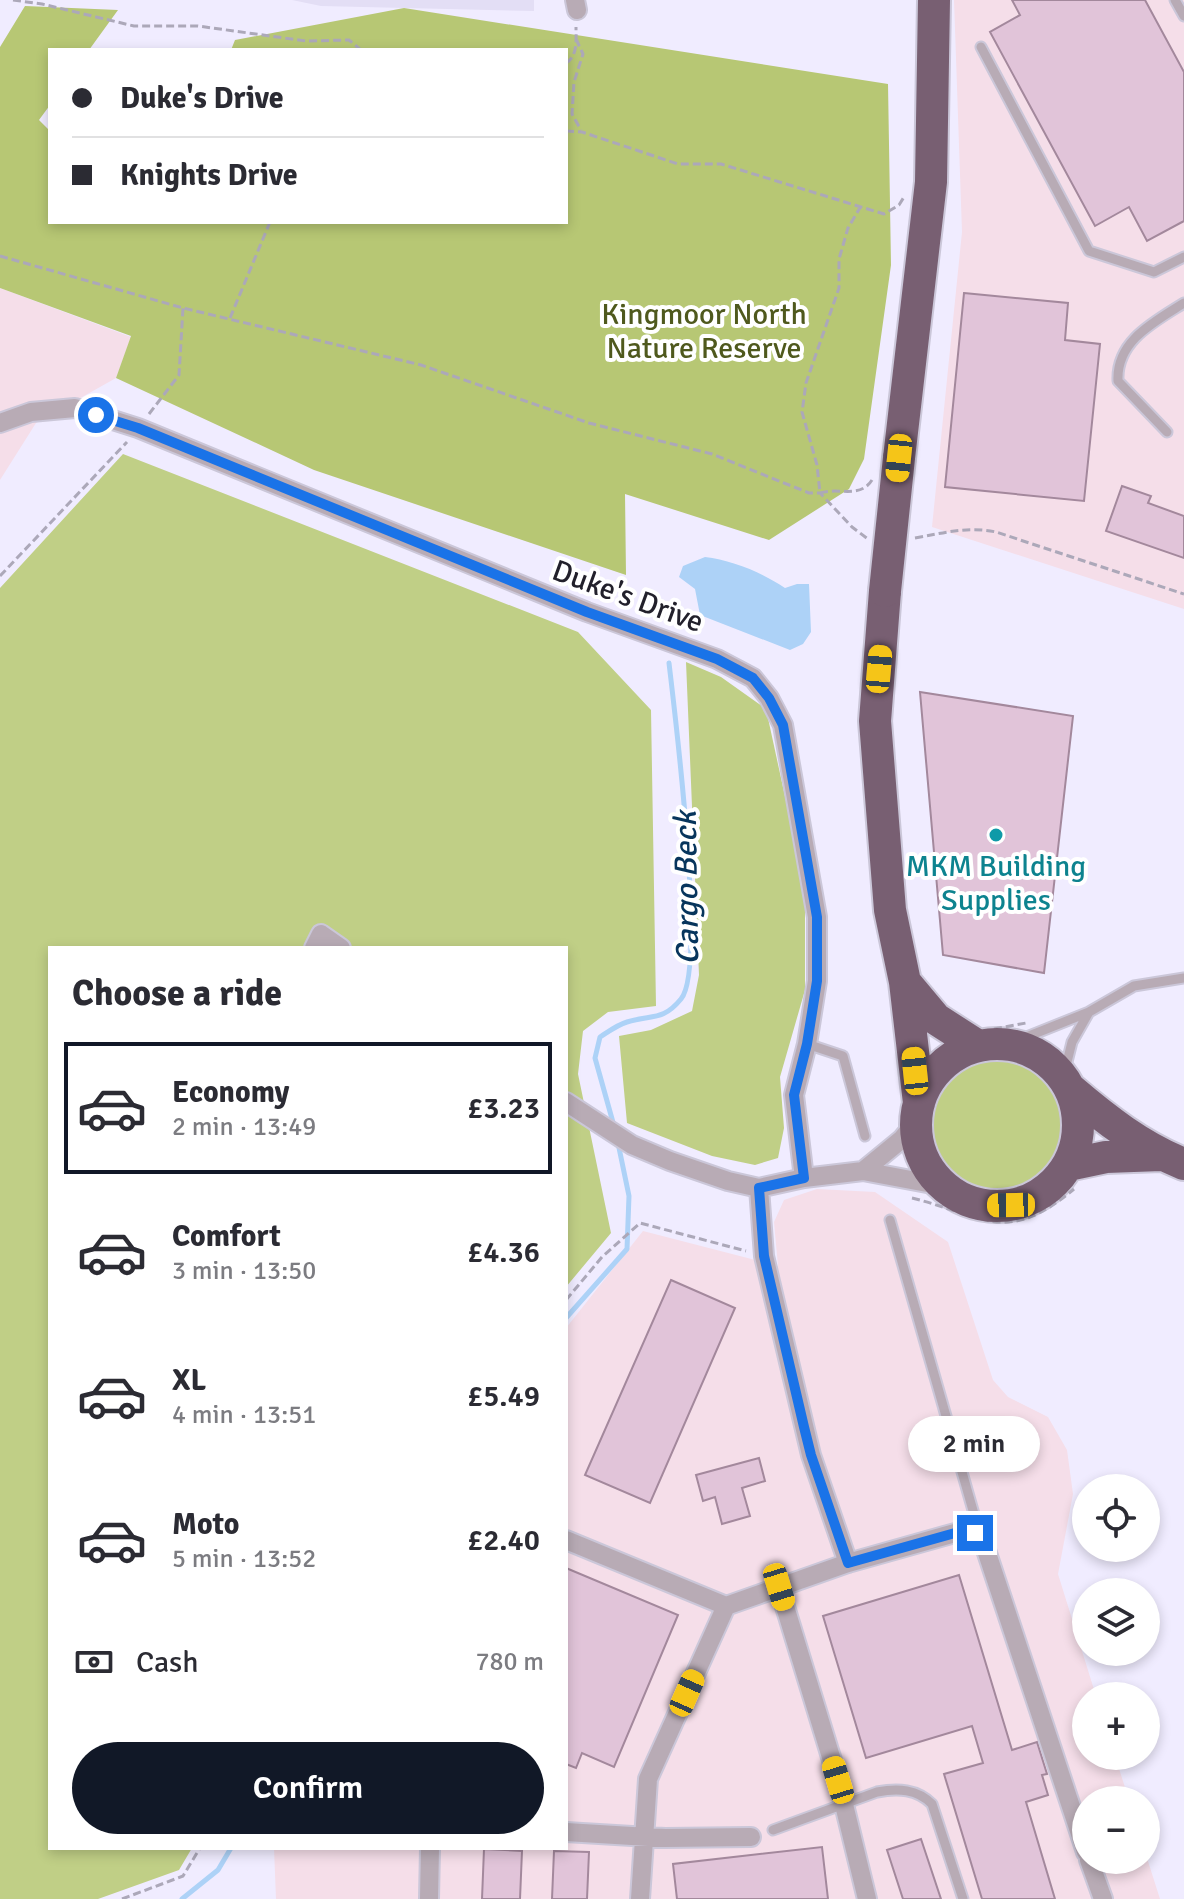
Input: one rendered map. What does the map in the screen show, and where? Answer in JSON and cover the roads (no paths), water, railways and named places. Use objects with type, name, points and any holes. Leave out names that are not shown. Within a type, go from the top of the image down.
[{"type":"highway","points":[[934,0],[931,182],[887,466],[885,591],[875,721],[890,910],[905,982],[918,1146],[927,1168],[943,1186],[975,1203],[1011,1205],[1033,1198],[1053,1184],[1068,1165],[1075,1147],[1078,1127],[1076,1108],[1066,1084]]},
{"type":"highway","points":[[905,982],[936,1019],[993,1045],[1033,1052],[1049,1063],[1066,1084],[1112,1124],[1173,1160]]},
{"type":"highway","points":[[917,1112],[927,1083],[941,1066],[958,1054],[993,1045]]},
{"type":"highway","points":[[1068,1165],[1106,1157],[1173,1160]]},
{"type":"street","name":"Duke's Drive","points":[[0,423],[31,412],[75,408],[138,428],[587,612],[717,659],[753,678],[769,698],[783,725],[817,917],[817,981],[807,1044],[794,1095],[804,1178]]},
{"type":"street","points":[[315,946],[321,934],[338,946]]},
{"type":"street","points":[[568,1103],[632,1145],[685,1166],[759,1188],[804,1178],[863,1171],[943,1186]]},
{"type":"street","points":[[863,1171],[902,1139],[917,1112]]},
{"type":"street","points":[[759,1188],[764,1256],[811,1455],[848,1563]]},
{"type":"street","points":[[568,1541],[726,1606],[848,1563],[955,1533],[975,1533],[984,1544],[1072,1810]]},
{"type":"street","points":[[779,1587],[844,1803],[867,1899]]},
{"type":"street","points":[[640,1899],[648,1779],[726,1606]]},
{"type":"street","points":[[568,1832],[643,1837],[751,1837]]},
{"type":"street","points":[[429,1899],[430,1850]]},
{"type":"street","points":[[1094,1874],[1103,1899]]},
{"type":"lane","points":[[1175,0],[1184,16]]},
{"type":"lane","points":[[981,47],[1089,251],[1154,272],[1184,257]]},
{"type":"lane","points":[[1167,432],[1118,381],[1117,364],[1140,332],[1184,303]]},
{"type":"lane","points":[[993,1045],[1089,1012],[1134,986],[1184,978]]},
{"type":"lane","points":[[1066,1084],[1072,1042],[1089,1012]]},
{"type":"lane","points":[[807,1044],[843,1056],[865,1136]]},
{"type":"lane","points":[[890,1220],[976,1521],[975,1533]]},
{"type":"lane","points":[[773,1830],[892,1789],[923,1795],[932,1804],[963,1899]]},
{"type":"water","points":[[705,557],[747,568],[785,588],[809,584],[811,632],[803,644],[790,650],[700,615],[695,589],[679,577],[683,566]]},
{"type":"waterway","name":"Cargo Beck","points":[[614,1126],[595,1058],[600,1037],[623,1023],[668,1011],[681,999],[688,978],[691,941],[687,839],[669,663]]},
{"type":"waterway","name":"Cargo Beck","points":[[568,1316],[627,1249],[629,1196],[618,1143]]},
{"type":"waterway","name":"Cargo Beck","points":[[182,1899],[218,1870],[230,1850]]},
{"type":"place","name":"MKM Building Supplies","points":[[996,835]]},
{"type":"park label","name":"Kingmoor North Nature Reserve","points":[[704,331]]}]
